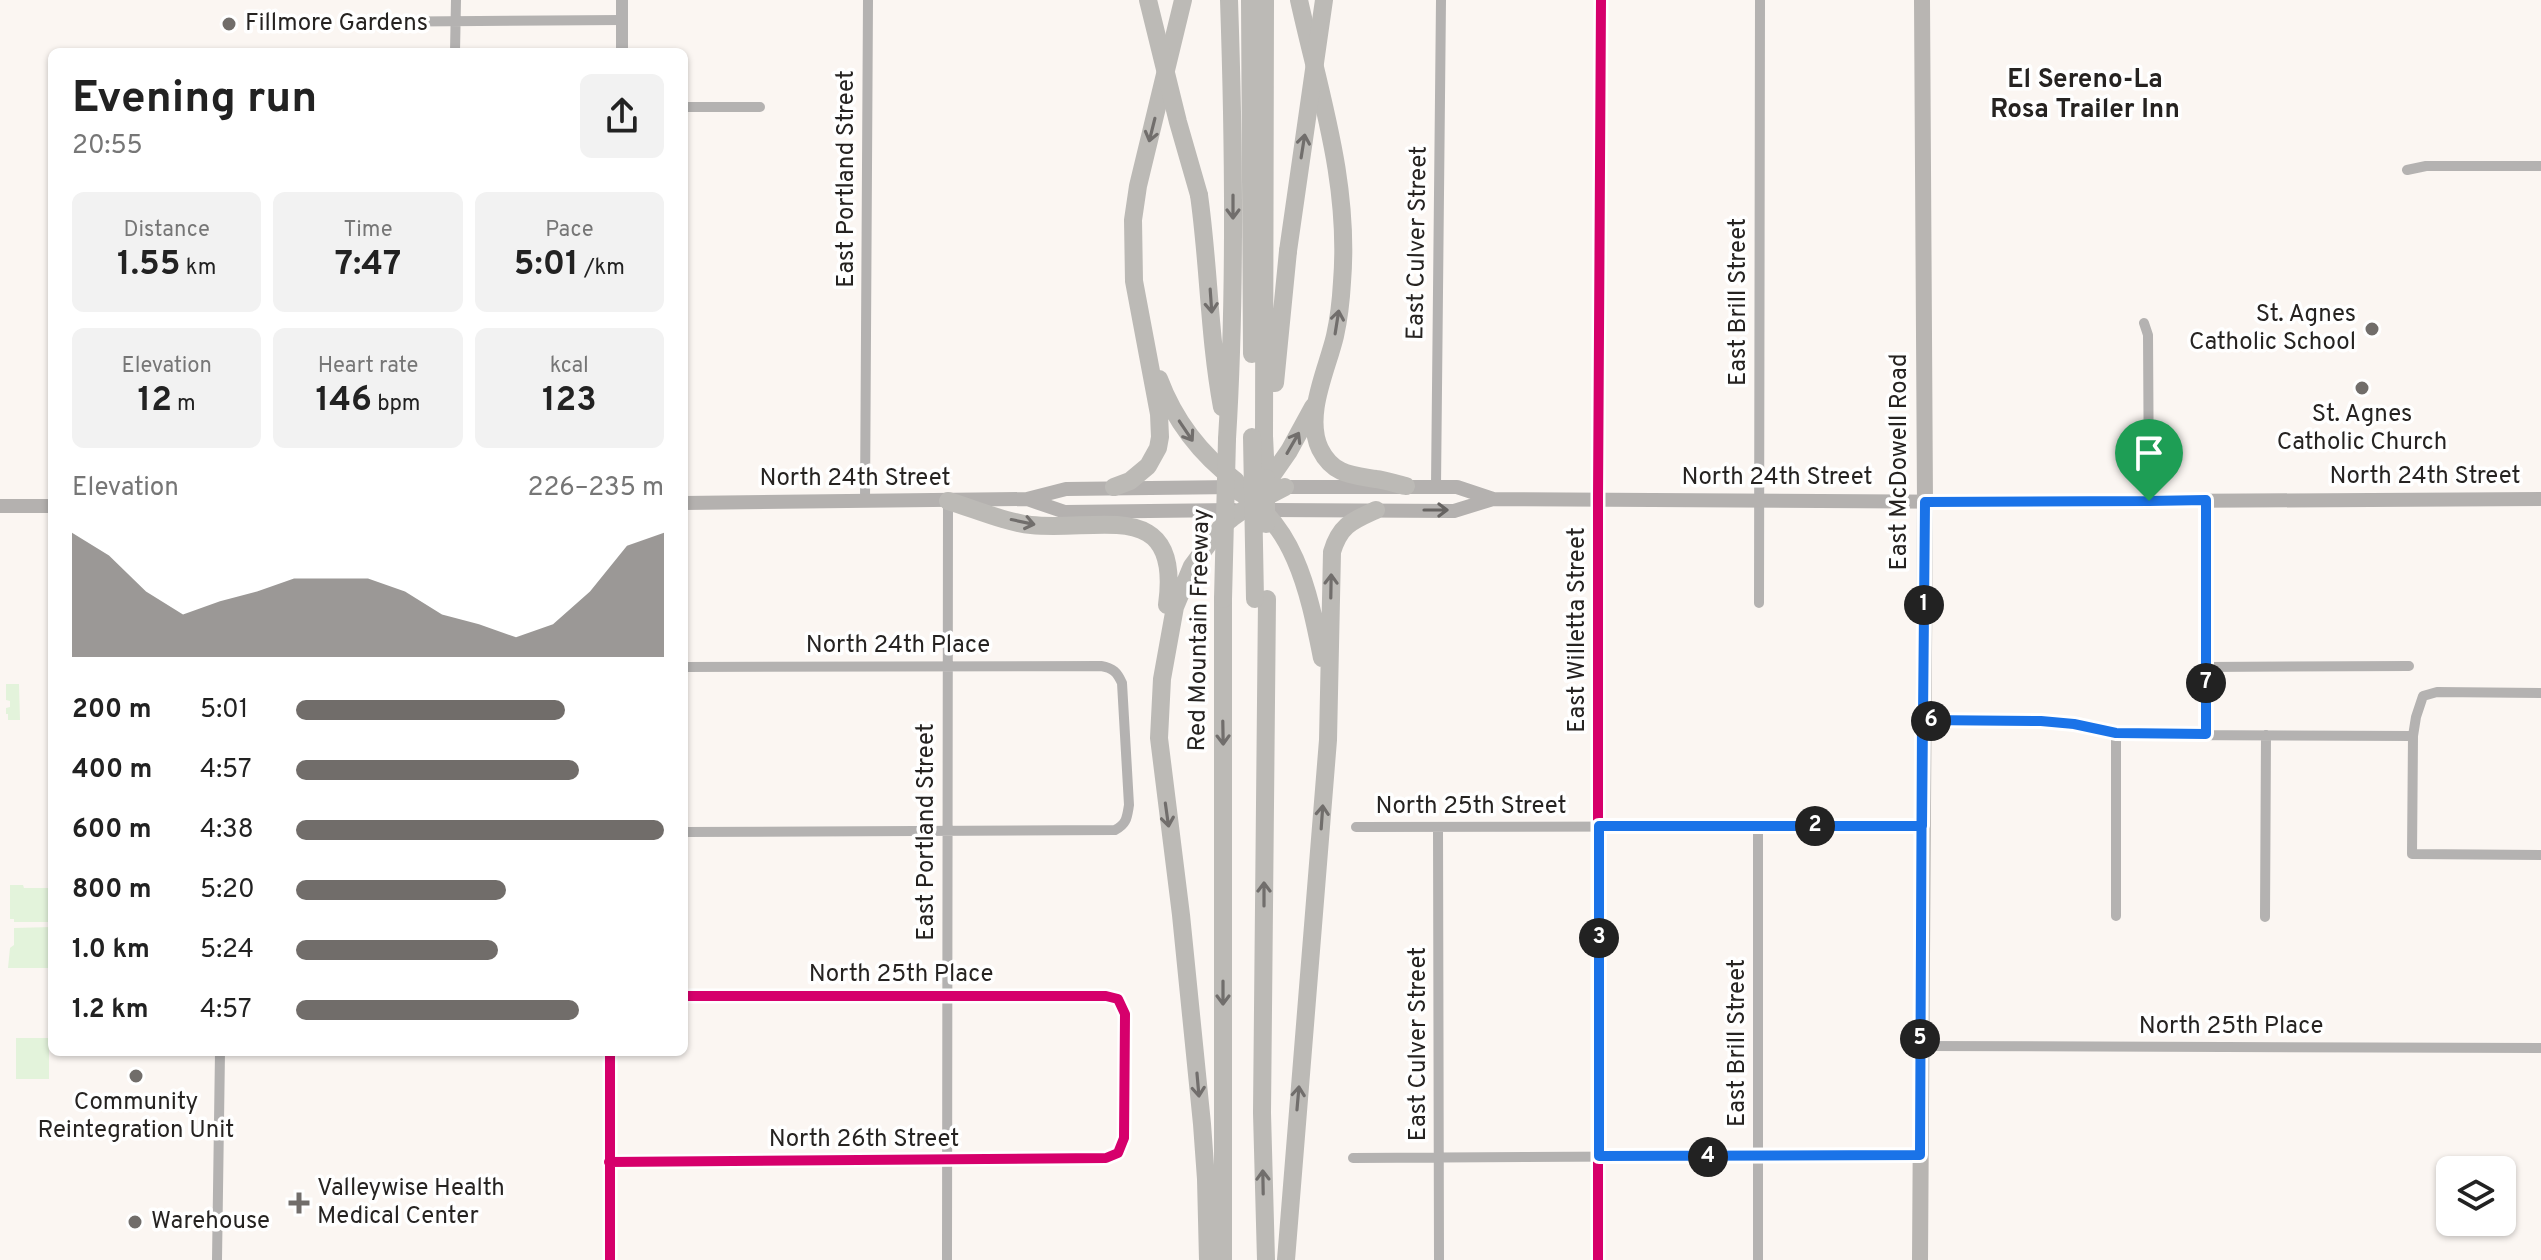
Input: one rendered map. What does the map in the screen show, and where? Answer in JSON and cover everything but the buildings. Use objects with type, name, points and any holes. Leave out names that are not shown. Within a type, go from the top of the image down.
[{"type":"highway","points":[[1148,0],[1199,195]]},
{"type":"highway","points":[[1159,0],[1186,119],[1199,195],[1215,369],[1227,439]]},
{"type":"highway","points":[[1114,487],[1130,481],[1148,466],[1160,437],[1159,414],[1134,281],[1133,220],[1138,186],[1183,0]]},
{"type":"highway","name":"Red Mountain Freeway","points":[[1223,1260],[1223,599],[1232,352],[1233,129],[1229,0]]},
{"type":"highway","points":[[1233,129],[1238,0]]},
{"type":"highway","points":[[1250,0],[1263,436]]},
{"type":"highway","points":[[1261,599],[1265,0]]},
{"type":"highway","points":[[1299,0],[1337,161],[1343,217],[1339,312],[1319,397],[1318,442],[1327,459],[1353,477],[1406,486]]},
{"type":"highway","points":[[1266,1260],[1262,1113],[1267,682],[1254,498],[1276,362],[1288,251],[1324,0]]},
{"type":"highway","points":[[1144,335],[1164,393],[1191,440],[1254,498],[1277,527],[1299,565],[1313,610],[1328,692]]},
{"type":"highway","points":[[1162,679],[1175,607],[1192,566],[1221,527],[1254,498],[1289,451],[1319,397]]},
{"type":"highway","points":[[1254,498],[1285,487]]},
{"type":"highway","points":[[948,501],[1029,525],[1132,526],[1147,532],[1164,550],[1170,572],[1159,738],[1199,1093],[1208,1260]]},
{"type":"highway","points":[[1286,1260],[1326,772],[1332,552],[1343,528],[1376,510]]},
{"type":"main road","name":"East McDowell Road","points":[[1920,1260],[1925,502],[1922,0]]},
{"type":"main road","name":"North 24th Street","points":[[688,503],[1027,499],[1066,489],[1114,487],[1376,510],[1454,511],[1493,499],[1925,502],[2541,499]]},
{"type":"main road","name":"North 24th Street","points":[[1285,487],[1457,487],[1493,499]]},
{"type":"main road","name":"North 24th Street","points":[[1027,499],[1065,512],[1254,498]]},
{"type":"main road","points":[[0,506],[48,506]]},
{"type":"street","points":[[455,48],[456,0]]},
{"type":"street","points":[[622,0],[622,48]]},
{"type":"street","name":"East Portland Street","points":[[865,502],[868,0]]},
{"type":"street","name":"East Culver Street","points":[[1436,486],[1441,0]]},
{"type":"street","name":"East Willetta Street","points":[[1598,1260],[1601,0]]},
{"type":"street","name":"East Brill Street","points":[[1759,603],[1760,0]]},
{"type":"street","points":[[355,22],[622,20]]},
{"type":"street","points":[[688,107],[760,107]]},
{"type":"street","points":[[2407,170],[2426,166],[2541,166]]},
{"type":"street","points":[[2144,323],[2148,335],[2149,501]]},
{"type":"street","points":[[2206,500],[2206,734]]},
{"type":"street","name":"East Portland Street","points":[[947,1260],[948,501]]},
{"type":"street","name":"North 24th Place","points":[[688,667],[1101,666],[1111,668],[1118,674],[1122,683],[1129,805],[1123,827],[1115,830],[947,830]]},
{"type":"street","points":[[2206,667],[2409,666]]},
{"type":"street","points":[[2541,693],[2437,692],[2423,696],[2413,736],[2412,854],[2541,855]]},
{"type":"street","points":[[1922,720],[2041,721],[2116,733],[2413,736]]},
{"type":"street","points":[[2116,733],[2116,916]]},
{"type":"street","points":[[2265,917],[2266,735]]},
{"type":"street","name":"East Brill Street","points":[[1758,826],[1758,1260]]},
{"type":"street","name":"North 25th Street","points":[[1356,827],[1922,826]]},
{"type":"street","name":"East Culver Street","points":[[1438,827],[1439,1260]]},
{"type":"street","points":[[688,832],[947,830]]},
{"type":"street","name":"North 25th Place","points":[[688,996],[1106,996],[1118,999],[1125,1014],[1124,1138],[1118,1153]]},
{"type":"street","name":"North 25th Place","points":[[1920,1046],[2541,1048]]},
{"type":"street","points":[[217,1260],[220,1056]]},
{"type":"street","points":[[610,1056],[610,1260]]},
{"type":"street","name":"North 26th Street","points":[[609,1162],[1106,1158],[1118,1153]]},
{"type":"street","points":[[1353,1158],[1920,1155]]},
{"type":"green space","points":[[6,684],[19,684],[20,720],[8,720],[6,708],[10,707],[10,701],[6,700]]},
{"type":"green space","points":[[10,885],[48,888],[48,922],[14,922],[10,919]]},
{"type":"green space","points":[[48,927],[48,968],[8,968],[10,948],[14,945],[14,928]]},
{"type":"green space","points":[[16,1038],[48,1038],[49,1079],[16,1079]]},
{"type":"cycle path","points":[[1598,1260],[1601,0]]},
{"type":"cycle path","points":[[609,1162],[1106,1158],[1118,1153],[1124,1138],[1125,1014],[1118,999],[1106,996],[688,996]]},
{"type":"cycle path","points":[[610,1056],[610,1260]]},
{"type":"place","name":"Fillmore Gardens","points":[[229,24]]},
{"type":"place","name":"St. Agnes Catholic School","points":[[2372,329]]},
{"type":"place","name":"St. Agnes Catholic Church","points":[[2362,388]]},
{"type":"place","name":"Community Reintegration Unit","points":[[136,1076]]},
{"type":"place","name":"Valleywise Health Medical Center","points":[[299,1203]]},
{"type":"place","name":"Warehouse","points":[[135,1222]]},
{"type":"district","name":"El Sereno-La Rosa Trailer Inn","points":[[2085,95]]},
{"type":"route","points":[[2149,501],[1925,502],[1922,720],[1922,826],[1599,826],[1599,1156],[1920,1155],[1922,720],[2041,721],[2116,733],[2206,734],[2206,500],[2149,501]]}]
